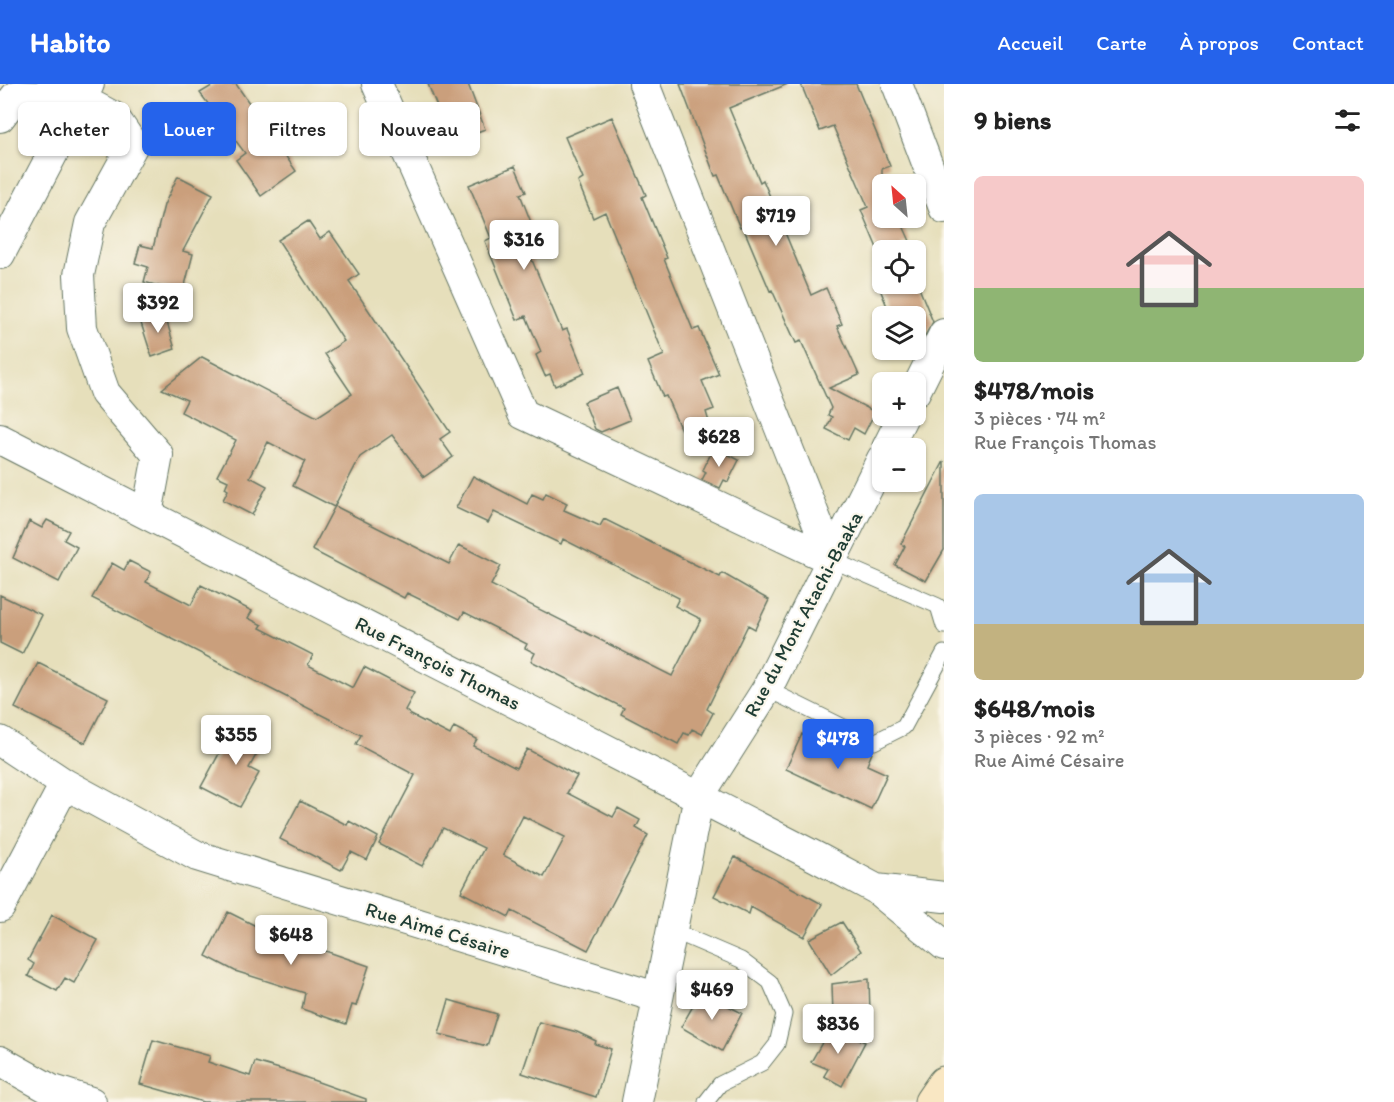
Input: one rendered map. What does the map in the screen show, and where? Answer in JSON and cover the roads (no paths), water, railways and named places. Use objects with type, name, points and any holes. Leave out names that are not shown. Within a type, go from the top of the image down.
[{"type":"main road","points":[[931,1102],[944,1083]]},
{"type":"street","points":[[52,84],[84,92],[114,117],[133,145],[90,223],[80,275],[82,328],[105,393],[158,455],[147,514]]},
{"type":"street","points":[[378,84],[523,414],[832,560]]},
{"type":"street","points":[[644,84],[832,560]]},
{"type":"street","points":[[897,84],[944,208]]},
{"type":"street","points":[[0,117],[16,96],[84,92]]},
{"type":"street","points":[[0,254],[84,92]]},
{"type":"street","points":[[925,372],[944,334]]},
{"type":"street","name":"Rue François Thomas","points":[[0,439],[699,796],[876,889],[944,945]]},
{"type":"street","name":"Rue du Mont Atachi-Baaka","points":[[699,796],[767,689],[872,479]]},
{"type":"street","name":"Rue Aimé Césaire","points":[[0,741],[65,784],[197,856],[656,997]]},
{"type":"street","points":[[0,907],[65,784]]},
{"type":"street","points":[[638,1102],[656,997],[699,796]]},
{"type":"street","name":"Rue François Thomas","points":[[876,889],[944,897]]},
{"type":"street","points":[[0,1061],[50,1089],[92,1102]]},
{"type":"lane","points":[[832,560],[938,606],[944,626]]},
{"type":"lane","points":[[767,689],[874,742],[904,727],[944,653]]},
{"type":"lane","points":[[670,930],[741,960],[770,982],[784,1014],[777,1044],[762,1063],[720,1084],[706,1102]]}]
